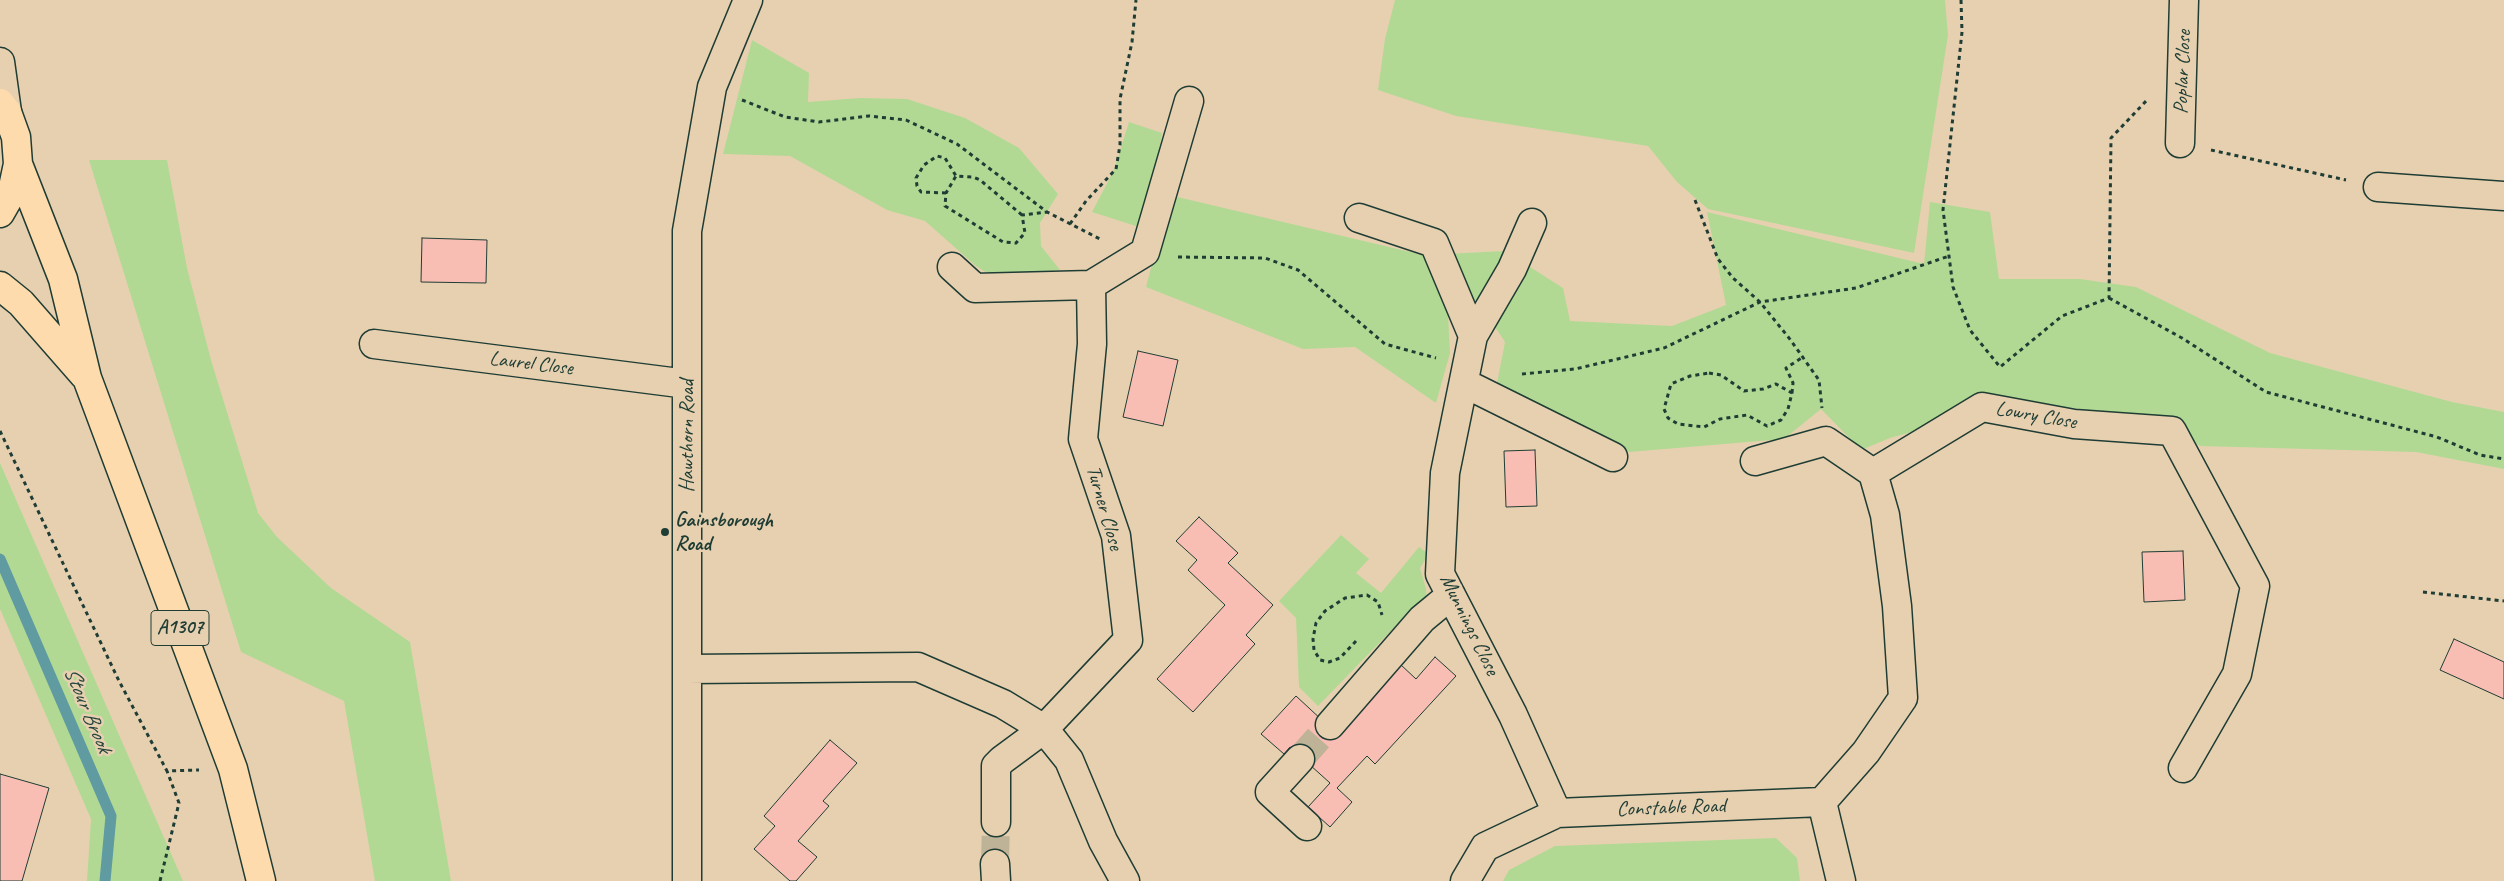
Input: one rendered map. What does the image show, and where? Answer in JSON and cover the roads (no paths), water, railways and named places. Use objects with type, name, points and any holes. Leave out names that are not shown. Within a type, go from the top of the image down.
[{"type":"main road","name":"A1307","points":[[0,213],[12,192],[18,164],[16,137],[3,107]]},
{"type":"main road","name":"A1307","points":[[18,164],[63,279],[87,378],[233,769],[261,881]]},
{"type":"main road","name":"A1307","points":[[0,286],[20,303],[87,378]]},
{"type":"street","name":"Hawthorn Road","points":[[687,881],[687,232],[712,87],[748,0]]},
{"type":"street","name":"Poplar Close","points":[[2180,144],[2184,0]]},
{"type":"street","points":[[0,62],[3,107]]},
{"type":"street","points":[[952,267],[975,288],[1091,285],[1144,252],[1189,101]]},
{"type":"street","points":[[2378,187],[2504,196]]},
{"type":"street","points":[[1359,218],[1434,243],[1473,336]]},
{"type":"street","name":"Munnings Close","points":[[1532,223],[1512,269],[1473,336],[1445,473],[1440,574],[1513,715],[1557,813]]},
{"type":"street","name":"Turner Close","points":[[996,822],[996,766],[1044,729],[1128,640],[1116,536],[1083,439],[1092,344],[1091,285]]},
{"type":"street","name":"Laurel Close","points":[[374,344],[687,384]]},
{"type":"street","points":[[1465,375],[1613,457]]},
{"type":"street","name":"Lowry Close","points":[[1873,472],[1982,407],[2074,424],[2172,432],[2255,586],[2237,674],[2184,768]]},
{"type":"street","points":[[1755,461],[1826,441],[1873,472],[1885,515],[1897,606],[1903,698],[1866,752],[1822,802],[1841,881]]},
{"type":"street","points":[[1330,725],[1422,619],[1451,595]]},
{"type":"street","points":[[688,669],[918,667],[1003,704],[1044,729],[1069,760],[1103,841],[1125,881]]},
{"type":"street","points":[[1300,759],[1270,792],[1307,826]]},
{"type":"street","name":"Constable Road","points":[[1465,881],[1485,847],[1557,813],[1822,802]]},
{"type":"waterway","name":"Stour Brook","points":[[0,559],[111,816],[105,881]]},
{"type":"tunnel","points":[[1300,759],[1330,725]]},
{"type":"tunnel","points":[[995,864],[996,822]]},
{"type":"place","name":"Gainsborough Road","points":[[665,532]]}]
